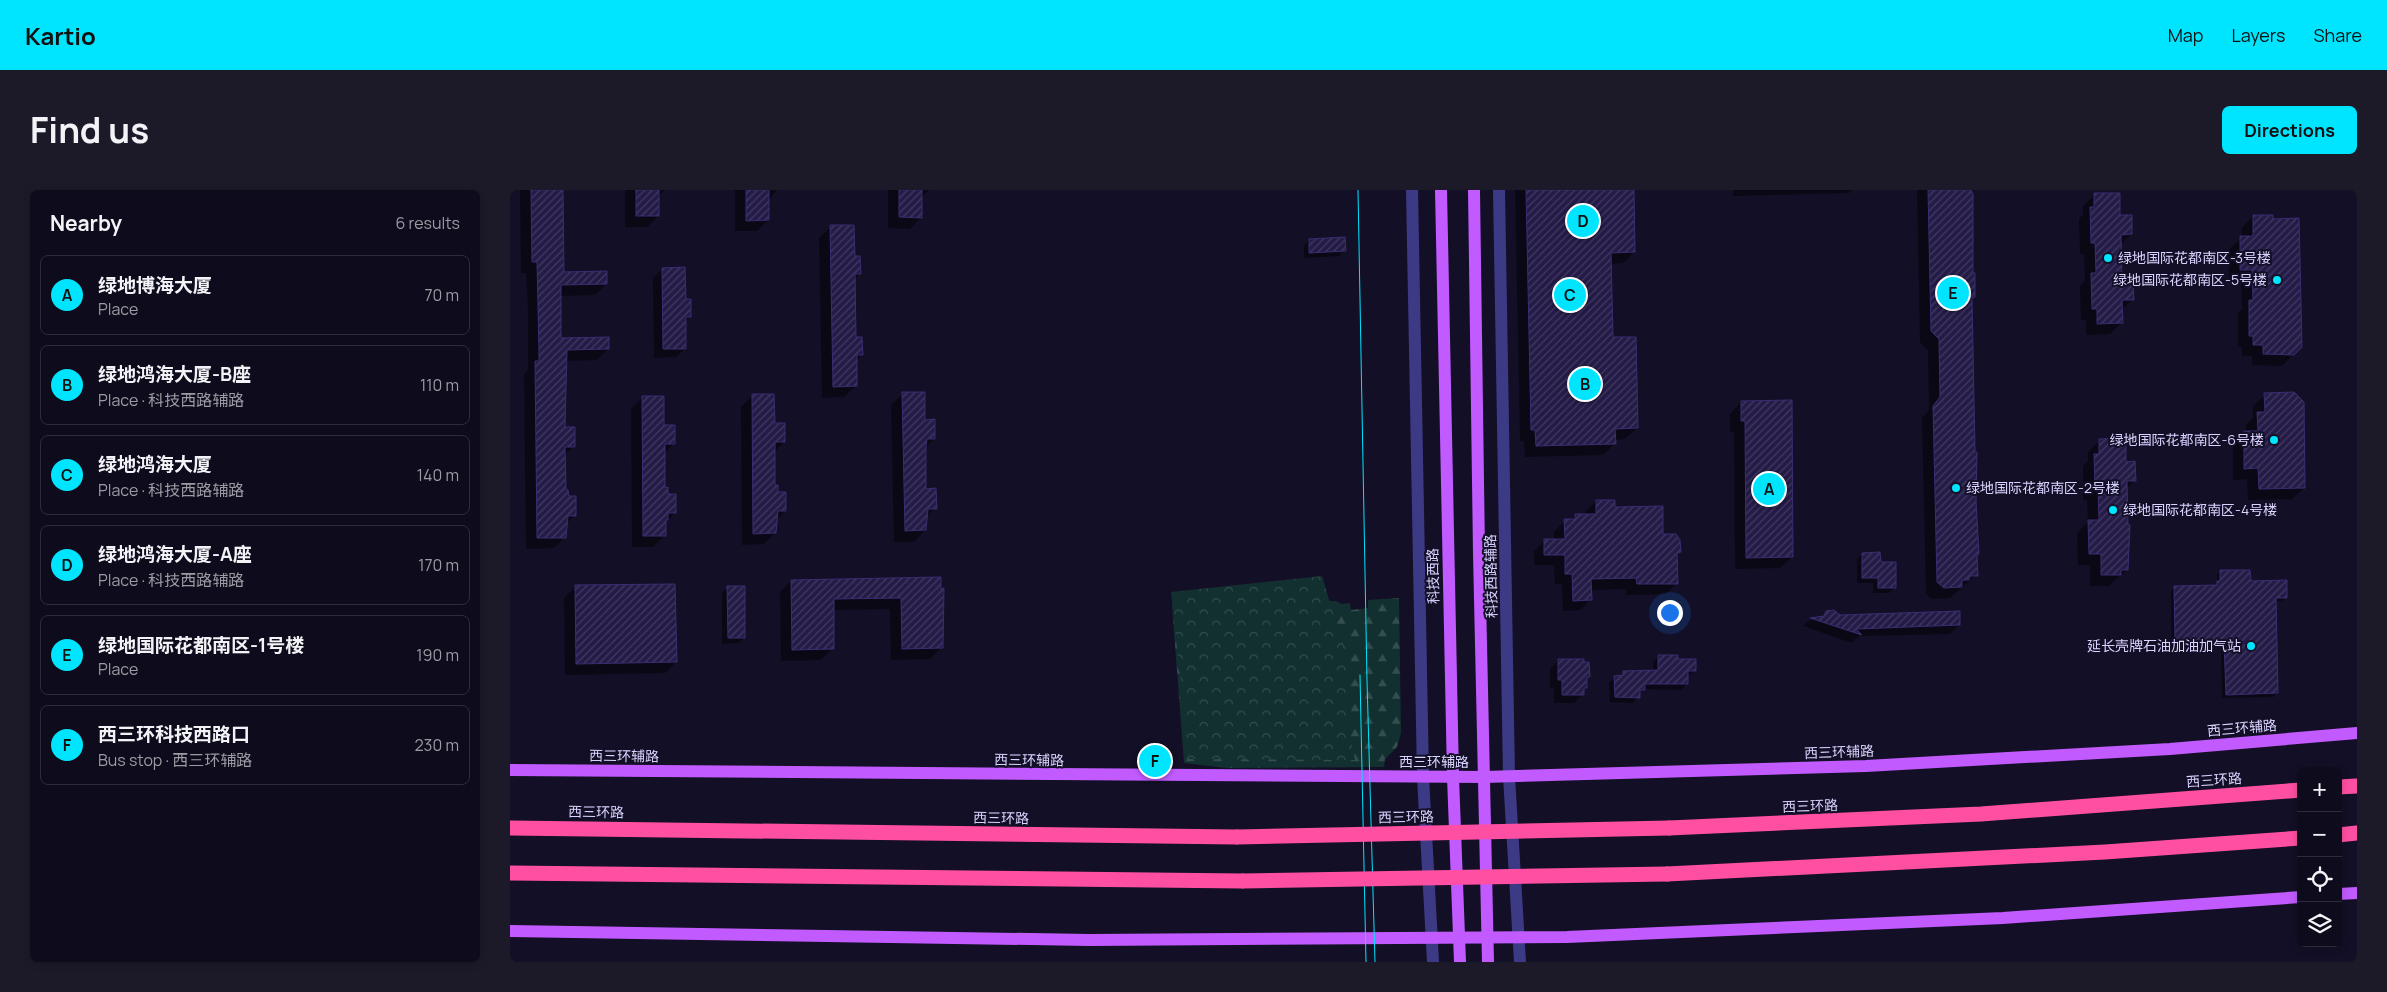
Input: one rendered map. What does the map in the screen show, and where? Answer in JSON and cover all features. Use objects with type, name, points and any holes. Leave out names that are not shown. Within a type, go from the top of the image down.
[{"type":"highway","points":[[2342,787],[2357,786]]},
{"type":"highway","name":"西三环路","points":[[510,828],[1238,837],[1669,828],[1981,814],[2297,790]]},
{"type":"highway","points":[[2342,835],[2357,833]]},
{"type":"highway","points":[[510,873],[1243,881],[1667,874],[2105,852],[2297,838]]},
{"type":"main road","name":"科技西路","points":[[1441,190],[1453,777],[1460,962]]},
{"type":"main road","points":[[1474,190],[1488,962]]},
{"type":"main road","name":"西三环辅路","points":[[510,770],[1484,777],[1876,766],[2170,749],[2357,733]]},
{"type":"main road","points":[[2342,894],[2356,895]]},
{"type":"main road","points":[[510,931],[1089,940],[1519,938],[2003,918],[2297,897]]},
{"type":"street","points":[[1412,190],[1423,777],[1433,962]]},
{"type":"street","name":"科技西路辅路","points":[[1499,190],[1509,776],[1520,962]]},
{"type":"green space","points":[[1322,576],[1345,653],[1350,734],[1355,760],[1189,759],[1171,592]]},
{"type":"green space","points":[[1399,598],[1401,733],[1397,747],[1385,759],[1384,767],[1226,768],[1184,763],[1172,605],[1336,601],[1342,604],[1350,603],[1351,610],[1368,608],[1368,600]]},
{"type":"building","points":[[531,190],[563,190],[564,272],[607,271],[607,284],[561,285],[561,338],[609,337],[609,349],[567,350],[565,427],[575,427],[575,447],[565,447],[566,490],[568,490],[569,496],[576,496],[576,516],[568,516],[566,538],[537,538],[535,361],[539,361],[539,351],[537,262],[532,262]]},
{"type":"building","points":[[636,190],[659,190],[659,216],[636,216]]},
{"type":"building","points":[[746,190],[769,190],[769,220],[746,221]]},
{"type":"building","points":[[899,190],[922,190],[922,218],[899,217]]},
{"type":"building","points":[[1526,190],[1634,190],[1635,252],[1611,253],[1613,337],[1636,337],[1638,428],[1615,429],[1616,444],[1536,446],[1535,430],[1531,430]]},
{"type":"building","points":[[1928,190],[1971,190],[1973,194],[1973,273],[1975,273],[1975,297],[1972,298],[1975,452],[1977,452],[1976,501],[1979,554],[1977,555],[1978,576],[1970,576],[1969,580],[1962,580],[1962,587],[1944,588],[1937,582],[1933,406],[1940,397],[1939,339],[1931,331]]},
{"type":"building","name":"绿地国际花都南区-3号楼","points":[[2094,193],[2120,193],[2120,215],[2132,215],[2132,234],[2121,235],[2122,281],[2133,281],[2134,300],[2122,300],[2123,323],[2097,324],[2097,309],[2092,309],[2091,273],[2096,273],[2095,243],[2091,243],[2090,207],[2094,207]]},
{"type":"building","name":"绿地国际花都南区-5号楼","points":[[2253,215],[2273,215],[2273,219],[2299,218],[2302,347],[2294,355],[2263,354],[2263,345],[2253,345],[2253,336],[2249,336],[2249,300],[2253,300],[2252,270],[2240,270],[2240,236],[2253,236]]},
{"type":"building","points":[[830,225],[854,225],[855,256],[860,256],[861,274],[855,274],[856,337],[862,337],[863,355],[857,355],[857,386],[833,387]]},
{"type":"building","points":[[1345,237],[1346,251],[1309,253],[1309,239]]},
{"type":"building","points":[[685,267],[686,299],[691,299],[691,317],[686,317],[686,349],[663,349],[662,268]]},
{"type":"building","points":[[902,392],[925,392],[925,420],[935,419],[935,439],[927,439],[926,489],[936,488],[937,509],[928,509],[926,530],[905,531]]},
{"type":"building","name":"绿地国际花都南区-6号楼","points":[[2294,392],[2304,402],[2305,488],[2259,489],[2258,468],[2244,469],[2244,431],[2258,431],[2257,412],[2265,412],[2264,393]]},
{"type":"building","points":[[752,394],[774,394],[775,423],[785,423],[785,442],[775,442],[775,485],[778,485],[778,492],[786,492],[786,511],[778,511],[776,533],[753,534]]},
{"type":"building","points":[[642,396],[664,396],[664,425],[675,425],[675,444],[665,444],[665,488],[668,487],[668,494],[676,494],[676,513],[668,513],[666,536],[643,536]]},
{"type":"building","points":[[1792,400],[1793,557],[1746,558],[1745,421],[1741,421],[1741,401]]},
{"type":"building","name":"绿地国际花都南区-4号楼","points":[[2126,438],[2126,462],[2135,461],[2136,481],[2127,481],[2128,525],[2130,525],[2128,570],[2121,570],[2121,575],[2101,575],[2101,554],[2089,554],[2088,520],[2099,520],[2098,489],[2095,489],[2094,454],[2099,454],[2099,439]]},
{"type":"building","points":[[1596,500],[1615,500],[1615,507],[1663,506],[1663,534],[1676,534],[1680,540],[1681,552],[1677,553],[1678,584],[1637,584],[1636,578],[1591,579],[1592,600],[1573,601],[1572,574],[1565,574],[1565,555],[1544,555],[1544,539],[1565,539],[1564,519],[1575,519],[1575,514],[1596,514]]},
{"type":"building","points":[[1880,552],[1881,562],[1896,562],[1896,588],[1878,588],[1878,578],[1862,578],[1862,553]]},
{"type":"building","name":"延长壳牌石油加油加气站","points":[[2220,570],[2250,570],[2251,581],[2287,580],[2287,598],[2276,598],[2278,693],[2226,695],[2224,641],[2175,642],[2174,586],[2217,585],[2217,581],[2220,581]]},
{"type":"building","points":[[941,577],[941,589],[944,588],[943,648],[902,649],[901,598],[834,599],[834,649],[792,650],[791,580]]},
{"type":"building","points":[[675,584],[677,662],[576,664],[575,585]]},
{"type":"building","points":[[727,586],[745,586],[745,638],[728,638]]},
{"type":"building","points":[[1834,610],[1840,615],[1960,611],[1960,625],[1856,629],[1862,635],[1810,618],[1824,616],[1826,611]]},
{"type":"building","points":[[1658,655],[1678,655],[1678,659],[1696,659],[1696,671],[1688,671],[1688,684],[1645,684],[1645,690],[1640,690],[1640,698],[1615,697],[1614,676],[1623,675],[1623,671],[1658,670]]},
{"type":"building","points":[[1558,659],[1584,659],[1584,662],[1589,662],[1590,677],[1587,677],[1587,688],[1584,688],[1584,695],[1562,695],[1562,680],[1558,680]]},
{"type":"tram line","points":[[1358,190],[1367,681],[1375,962]]},
{"type":"tram line","points":[[1360,675],[1366,962]]},
{"type":"place","name":"绿地鸿海大厦-A座","points":[[1583,221]]},
{"type":"place","name":"绿地国际花都南区-3号楼","points":[[2108,258]]},
{"type":"place","name":"绿地国际花都南区-5号楼","points":[[2277,280]]},
{"type":"place","name":"绿地国际花都南区-1号楼","points":[[1953,293]]},
{"type":"place","name":"绿地鸿海大厦","points":[[1570,295]]},
{"type":"place","name":"绿地鸿海大厦-B座","points":[[1585,384]]},
{"type":"place","name":"绿地国际花都南区-6号楼","points":[[2274,440]]},
{"type":"place","name":"绿地国际花都南区-2号楼","points":[[1956,488]]},
{"type":"place","name":"绿地博海大厦","points":[[1769,489]]},
{"type":"place","name":"绿地国际花都南区-4号楼","points":[[2113,510]]},
{"type":"place","name":"延长壳牌石油加油加气站","points":[[2251,646]]},
{"type":"place","name":"西三环科技西路口","points":[[1155,761]]}]
